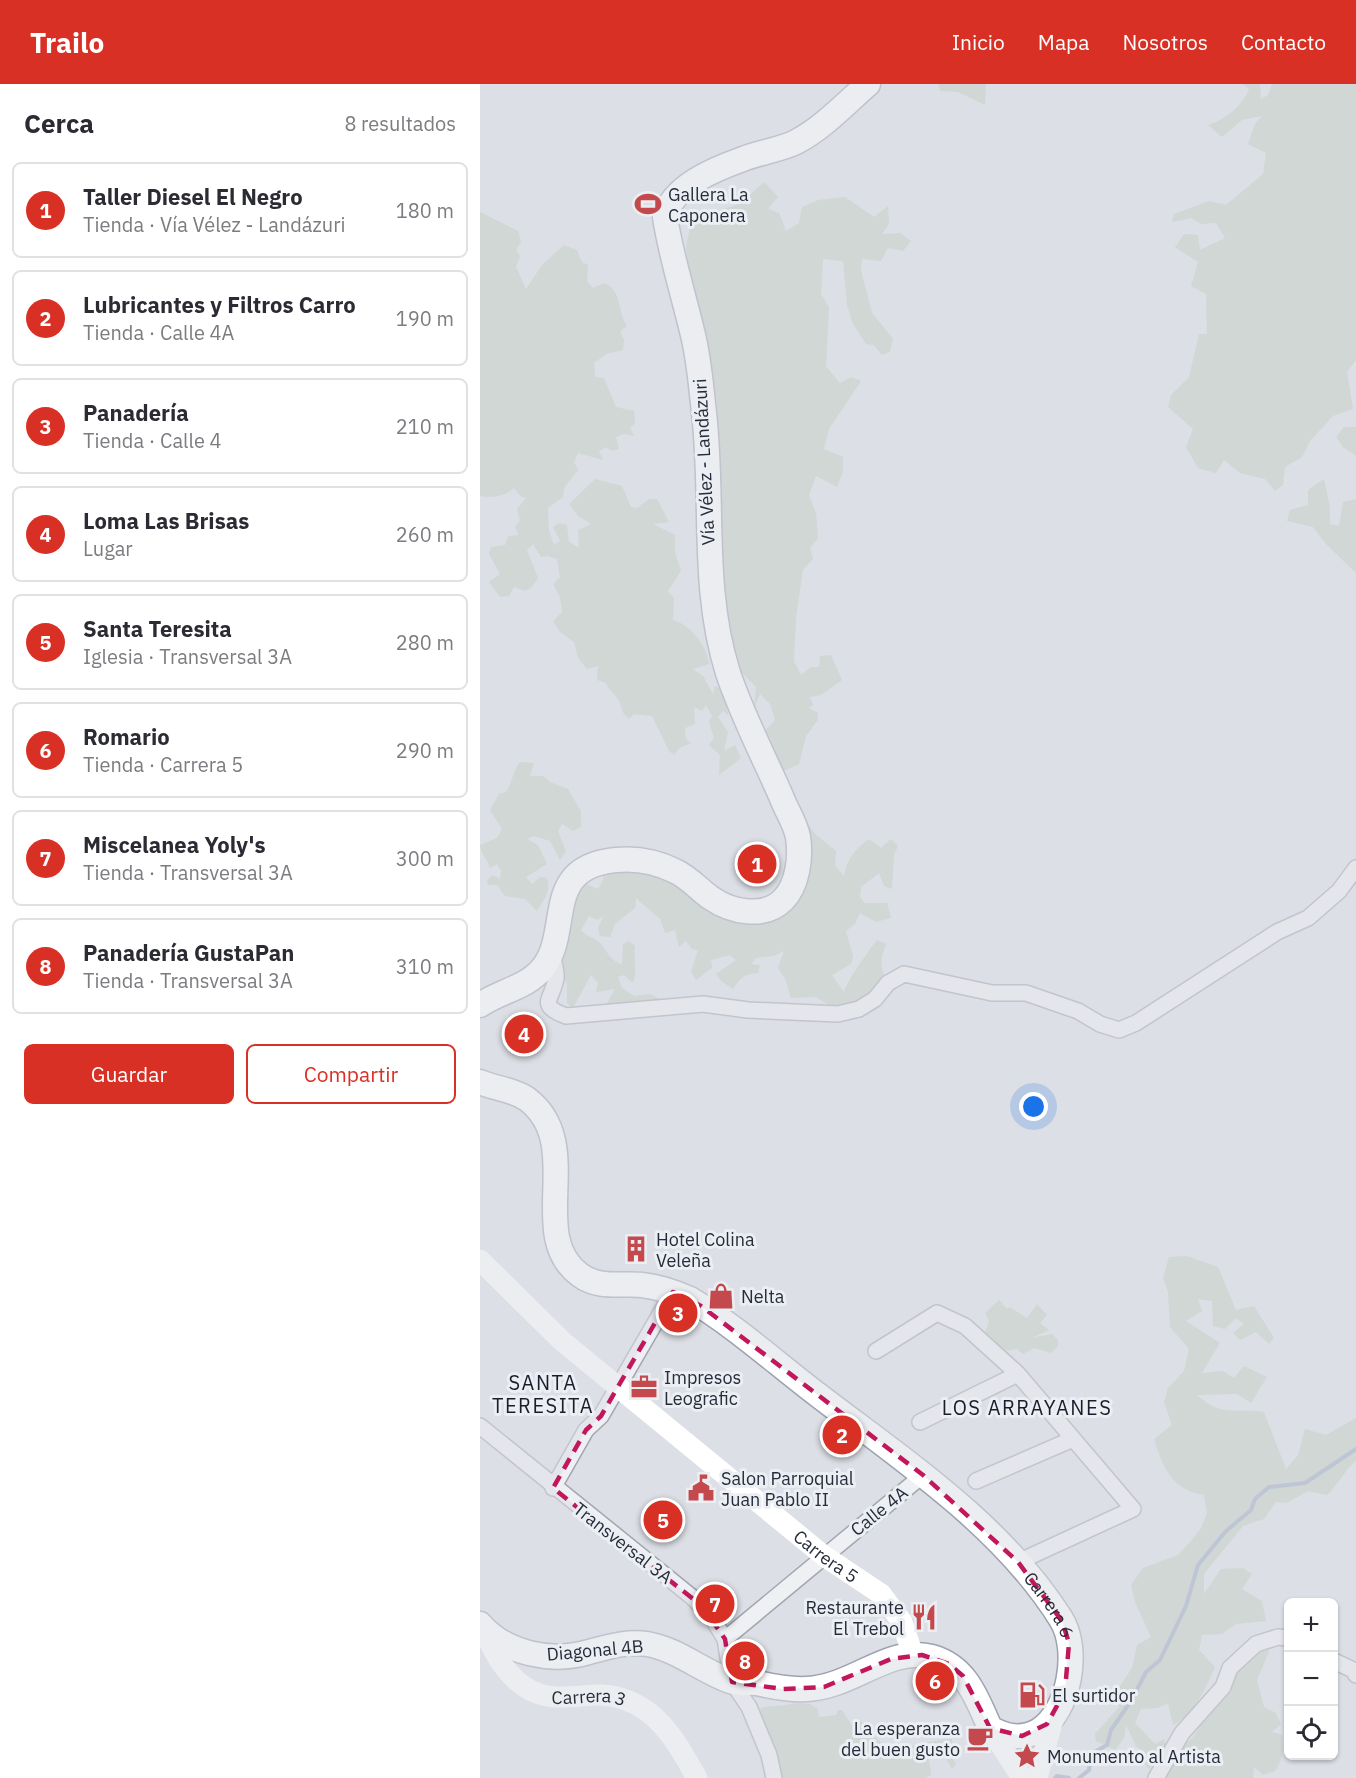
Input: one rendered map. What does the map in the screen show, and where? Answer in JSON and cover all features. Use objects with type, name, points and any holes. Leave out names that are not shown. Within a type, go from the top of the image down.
[{"type":"main road","name":"Vía Vélez - Landázuri","points":[[552,953],[559,907],[567,890],[586,869],[605,862],[641,861],[664,866],[686,877],[717,902],[734,909],[758,911],[778,904],[791,888],[799,859],[798,836],[729,675],[716,631],[710,570],[705,416],[693,334],[665,217],[668,205],[676,194],[743,159],[795,143],[818,128],[868,84]]},
{"type":"main road","points":[[480,1005],[501,991],[528,981],[542,969],[552,953]]},
{"type":"main road","name":"Carrera 6","points":[[480,1082],[520,1095],[536,1107],[548,1124],[555,1143],[557,1240],[568,1264],[582,1277],[599,1284],[642,1285],[673,1292],[700,1306],[923,1475],[963,1508],[1018,1562],[1062,1621],[1066,1632],[1070,1667],[1065,1690],[1055,1712]]},
{"type":"main road","name":"Diagonal 4B","points":[[482,1626],[502,1641],[525,1652],[563,1656],[620,1644],[644,1644],[675,1654],[732,1682],[783,1689],[824,1687],[850,1679],[881,1663],[913,1655]]},
{"type":"main road","points":[[913,1655],[940,1660],[963,1676],[974,1691],[990,1728],[1008,1736],[1029,1735],[1047,1724],[1055,1712]]},
{"type":"street","points":[[552,953],[556,975],[547,998],[548,1005],[555,1012],[566,1016],[703,1004],[748,1010],[838,1014],[859,1009],[875,999],[888,983],[904,974],[992,993],[1026,993],[1078,1011],[1100,1024],[1119,1030],[1154,1012],[1277,932],[1308,918],[1339,891],[1356,868]]},
{"type":"street","name":"Carrera 5","points":[[480,1260],[562,1341],[824,1556],[881,1594],[902,1622],[913,1655]]},
{"type":"street","points":[[553,1488],[586,1430],[601,1416],[673,1292]]},
{"type":"street","points":[[876,1351],[937,1313],[965,1326],[1018,1374],[1133,1509],[1018,1562]]},
{"type":"street","points":[[920,1422],[1018,1374]]},
{"type":"street","name":"Transversal 3A","points":[[480,1426],[553,1488],[692,1597],[711,1616],[725,1640],[732,1682]]},
{"type":"street","points":[[976,1481],[1073,1439]]},
{"type":"street","name":"Calle 4A","points":[[725,1640],[923,1475]]},
{"type":"street","points":[[482,1626],[496,1656],[509,1674],[524,1688]]},
{"type":"street","points":[[1156,1778],[1182,1733],[1223,1687],[1230,1668],[1256,1644],[1278,1637],[1284,1638]]},
{"type":"street","points":[[524,1688],[519,1673],[519,1662],[525,1652]]},
{"type":"street","points":[[1338,1663],[1353,1670],[1356,1675]]},
{"type":"street","points":[[732,1682],[749,1707],[769,1755],[774,1778]]},
{"type":"street","name":"Carrera 3","points":[[524,1688],[558,1698],[595,1694],[635,1704],[653,1717],[673,1738],[698,1778]]},
{"type":"street","name":"Carrera 6","points":[[1037,1778],[1055,1712]]},
{"type":"street","points":[[990,1728],[1022,1778]]},
{"type":"highlighted area","points":[[673,1292],[701,1306],[923,1475],[1018,1562],[1062,1621],[1069,1643],[1065,1691],[1047,1724],[1022,1736],[990,1728],[963,1676],[949,1664],[922,1655],[891,1659],[824,1687],[783,1689],[732,1682],[725,1639],[702,1606],[553,1488],[586,1430],[601,1416]]},
{"type":"green space","points":[[938,84],[986,84],[985,105],[958,92],[940,91]]},
{"type":"green space","points":[[1243,84],[1260,84],[1261,99],[1268,95],[1272,84],[1356,84],[1356,360],[1347,372],[1353,409],[1333,416],[1310,441],[1302,457],[1285,467],[1283,485],[1275,491],[1265,479],[1240,473],[1224,460],[1216,473],[1198,468],[1186,447],[1193,429],[1168,407],[1171,395],[1189,377],[1199,334],[1207,334],[1206,294],[1191,286],[1198,262],[1175,247],[1184,234],[1198,235],[1200,250],[1225,238],[1216,223],[1201,224],[1191,218],[1172,222],[1174,214],[1209,201],[1226,205],[1263,174],[1266,153],[1248,144],[1255,124],[1262,116],[1242,120],[1222,137],[1208,125],[1227,116],[1238,106],[1249,89]]},
{"type":"green space","points":[[764,182],[778,197],[768,209],[779,213],[786,231],[799,223],[802,207],[818,200],[845,197],[874,217],[888,206],[889,224],[882,234],[900,233],[911,241],[903,251],[888,248],[881,261],[862,259],[861,270],[872,313],[893,339],[890,352],[882,355],[874,345],[866,344],[853,324],[847,305],[843,261],[823,259],[821,294],[829,307],[826,366],[840,383],[851,377],[861,381],[829,429],[824,449],[843,457],[843,472],[837,487],[816,476],[809,495],[816,513],[818,538],[810,548],[813,559],[803,570],[796,618],[794,661],[801,675],[811,667],[819,667],[820,656],[831,655],[842,680],[821,695],[810,697],[813,705],[809,708],[818,713],[818,720],[806,736],[799,764],[783,771],[767,755],[761,735],[775,720],[770,704],[760,694],[754,708],[756,687],[734,665],[716,606],[686,247],[690,227],[720,210],[740,204]]},
{"type":"green space","points":[[480,212],[518,231],[521,242],[516,250],[520,256],[516,267],[526,289],[542,265],[564,245],[577,250],[582,262],[588,265],[587,281],[593,288],[604,283],[610,286],[617,296],[627,326],[620,331],[624,340],[623,350],[606,354],[594,363],[595,377],[604,378],[616,407],[634,411],[635,423],[630,428],[634,436],[624,434],[616,437],[619,449],[612,451],[606,447],[599,451],[603,460],[578,453],[574,462],[578,470],[564,488],[563,497],[548,508],[549,531],[554,545],[560,541],[553,527],[559,523],[567,525],[569,542],[579,548],[578,530],[591,524],[578,516],[569,504],[595,479],[622,486],[631,507],[637,508],[649,499],[657,499],[669,522],[653,524],[675,535],[675,552],[681,571],[668,591],[674,598],[673,620],[692,631],[705,650],[709,664],[693,669],[703,676],[713,694],[715,686],[724,691],[728,715],[723,711],[718,717],[728,732],[724,751],[735,745],[741,758],[719,775],[720,755],[709,745],[714,738],[709,722],[712,716],[706,705],[702,711],[694,707],[695,724],[685,728],[686,739],[691,743],[679,748],[674,755],[669,751],[652,716],[634,714],[629,719],[606,683],[597,680],[598,666],[587,669],[578,658],[574,642],[560,632],[553,621],[562,612],[560,597],[553,584],[560,577],[557,559],[548,556],[541,557],[533,544],[527,550],[538,578],[531,588],[525,591],[514,587],[509,596],[500,597],[489,582],[500,574],[489,554],[491,547],[505,545],[508,536],[519,535],[515,527],[520,521],[517,509],[526,498],[521,497],[514,488],[497,496],[480,496]]},
{"type":"green space","points":[[1344,427],[1356,427],[1356,456],[1343,447],[1336,437]]},
{"type":"green space","points":[[1324,479],[1330,507],[1330,524],[1339,526],[1343,502],[1356,499],[1356,573],[1327,545],[1313,527],[1287,521],[1290,510],[1308,505],[1308,490]]},
{"type":"green space","points":[[520,762],[534,763],[530,776],[543,776],[550,782],[568,789],[581,811],[581,827],[573,831],[562,824],[558,831],[566,851],[560,860],[550,841],[533,836],[527,839],[538,845],[547,864],[526,877],[532,884],[540,877],[547,878],[547,891],[537,911],[525,899],[505,896],[497,885],[488,885],[487,880],[493,875],[500,879],[501,871],[497,864],[490,868],[480,845],[497,838],[502,829],[490,810],[499,794],[506,792]]},
{"type":"green space","points":[[805,820],[815,834],[836,851],[835,866],[844,876],[852,855],[869,839],[881,848],[891,839],[898,846],[894,855],[892,889],[884,886],[879,873],[861,887],[860,896],[864,903],[887,903],[891,918],[876,922],[860,913],[855,924],[846,931],[853,956],[851,964],[832,975],[844,992],[877,940],[886,944],[881,961],[885,977],[864,1000],[835,1009],[816,997],[791,998],[786,981],[778,968],[784,951],[773,956],[756,958],[751,964],[760,965],[758,973],[743,977],[733,989],[721,981],[716,974],[736,960],[730,955],[711,960],[712,968],[696,980],[691,972],[698,950],[692,949],[686,941],[679,947],[675,930],[665,933],[660,919],[636,898],[635,908],[615,924],[610,937],[600,936],[598,928],[604,915],[598,920],[589,916],[581,930],[598,941],[611,958],[622,964],[623,944],[629,941],[635,946],[633,983],[624,975],[618,977],[622,988],[634,996],[650,994],[662,1000],[606,1005],[615,989],[596,992],[598,983],[591,975],[573,1008],[567,1003],[567,984],[556,965],[579,881],[598,889],[603,880],[603,870],[636,868],[776,915]]},
{"type":"green space","points":[[1187,1256],[1218,1267],[1236,1310],[1254,1306],[1274,1338],[1269,1344],[1256,1332],[1240,1340],[1233,1333],[1244,1324],[1236,1318],[1225,1329],[1213,1326],[1212,1301],[1198,1299],[1202,1311],[1186,1321],[1220,1343],[1202,1373],[1223,1371],[1234,1378],[1244,1366],[1267,1377],[1251,1403],[1237,1394],[1197,1395],[1221,1409],[1264,1412],[1286,1469],[1298,1455],[1305,1429],[1326,1435],[1356,1418],[1356,1461],[1327,1495],[1308,1491],[1287,1503],[1276,1502],[1264,1519],[1243,1526],[1204,1574],[1204,1594],[1221,1569],[1243,1568],[1252,1574],[1242,1589],[1262,1601],[1266,1621],[1236,1624],[1222,1634],[1202,1635],[1199,1650],[1215,1667],[1208,1684],[1193,1708],[1173,1725],[1168,1703],[1158,1708],[1141,1709],[1135,1723],[1155,1744],[1164,1739],[1166,1746],[1149,1769],[1143,1761],[1146,1753],[1136,1746],[1126,1725],[1124,1738],[1115,1750],[1096,1741],[1095,1734],[1119,1707],[1118,1689],[1132,1668],[1137,1645],[1151,1637],[1135,1602],[1131,1585],[1143,1568],[1178,1555],[1201,1528],[1207,1513],[1204,1495],[1184,1488],[1170,1476],[1154,1439],[1172,1425],[1164,1402],[1168,1388],[1184,1371],[1189,1349],[1170,1327],[1168,1292],[1163,1278],[1169,1257]]},
{"type":"green space","points":[[999,1300],[1007,1309],[1010,1307],[1027,1318],[1037,1304],[1047,1315],[1040,1323],[1049,1330],[1031,1338],[1052,1334],[1058,1340],[1058,1346],[1051,1353],[1034,1348],[1023,1354],[1017,1349],[996,1352],[984,1336],[989,1321],[985,1313]]},
{"type":"green space","points":[[1264,1631],[1269,1652],[1257,1680],[1264,1707],[1276,1713],[1281,1724],[1272,1732],[1282,1735],[1283,1740],[1278,1767],[1275,1771],[1263,1775],[1254,1767],[1253,1778],[1164,1778],[1174,1755],[1194,1736],[1251,1643]]},
{"type":"green space","points":[[796,1703],[810,1704],[818,1709],[819,1717],[836,1715],[838,1710],[842,1710],[851,1724],[857,1719],[885,1744],[902,1747],[952,1739],[952,1757],[956,1764],[952,1769],[941,1750],[934,1752],[929,1759],[931,1775],[925,1778],[779,1778],[755,1711],[764,1707]]},
{"type":"waterway","points":[[1079,1778],[1089,1770],[1091,1754],[1107,1745],[1111,1730],[1131,1701],[1146,1672],[1160,1660],[1186,1606],[1198,1565],[1226,1531],[1251,1510],[1255,1499],[1269,1487],[1305,1483],[1356,1449]]},
{"type":"waterway","points":[[1055,1778],[1057,1776],[1069,1778]]},
{"type":"place","name":"Gallera La Caponera","points":[[648,204]]},
{"type":"place","name":"Taller Diesel El Negro","points":[[757,864]]},
{"type":"place","name":"Loma Las Brisas","points":[[524,1034]]},
{"type":"place","name":"Hotel Colina Veleña","points":[[636,1249]]},
{"type":"place","name":"Nelta","points":[[721,1296]]},
{"type":"place","name":"Panadería","points":[[678,1313]]},
{"type":"place","name":"Impresos Leografic","points":[[644,1387]]},
{"type":"place","name":"Lubricantes y Filtros Carro","points":[[842,1435]]},
{"type":"place","name":"Salon Parroquial Juan Pablo II","points":[[701,1488]]},
{"type":"place","name":"Santa Teresita","points":[[663,1520]]},
{"type":"place","name":"Miscelanea Yoly's","points":[[715,1604]]},
{"type":"place","name":"Restaurante El Trebol","points":[[924,1617]]},
{"type":"place","name":"Panadería GustaPan","points":[[745,1661]]},
{"type":"place","name":"Romario","points":[[935,1681]]},
{"type":"place","name":"El surtidor","points":[[1032,1695]]},
{"type":"place","name":"La esperanza del buen gusto","points":[[980,1738]]},
{"type":"place","name":"Monumento al Artista","points":[[1027,1756]]},
{"type":"district","name":"SANTA TERESITA","points":[[543,1394]]},
{"type":"district","name":"LOS ARRAYANES","points":[[1027,1407]]}]
